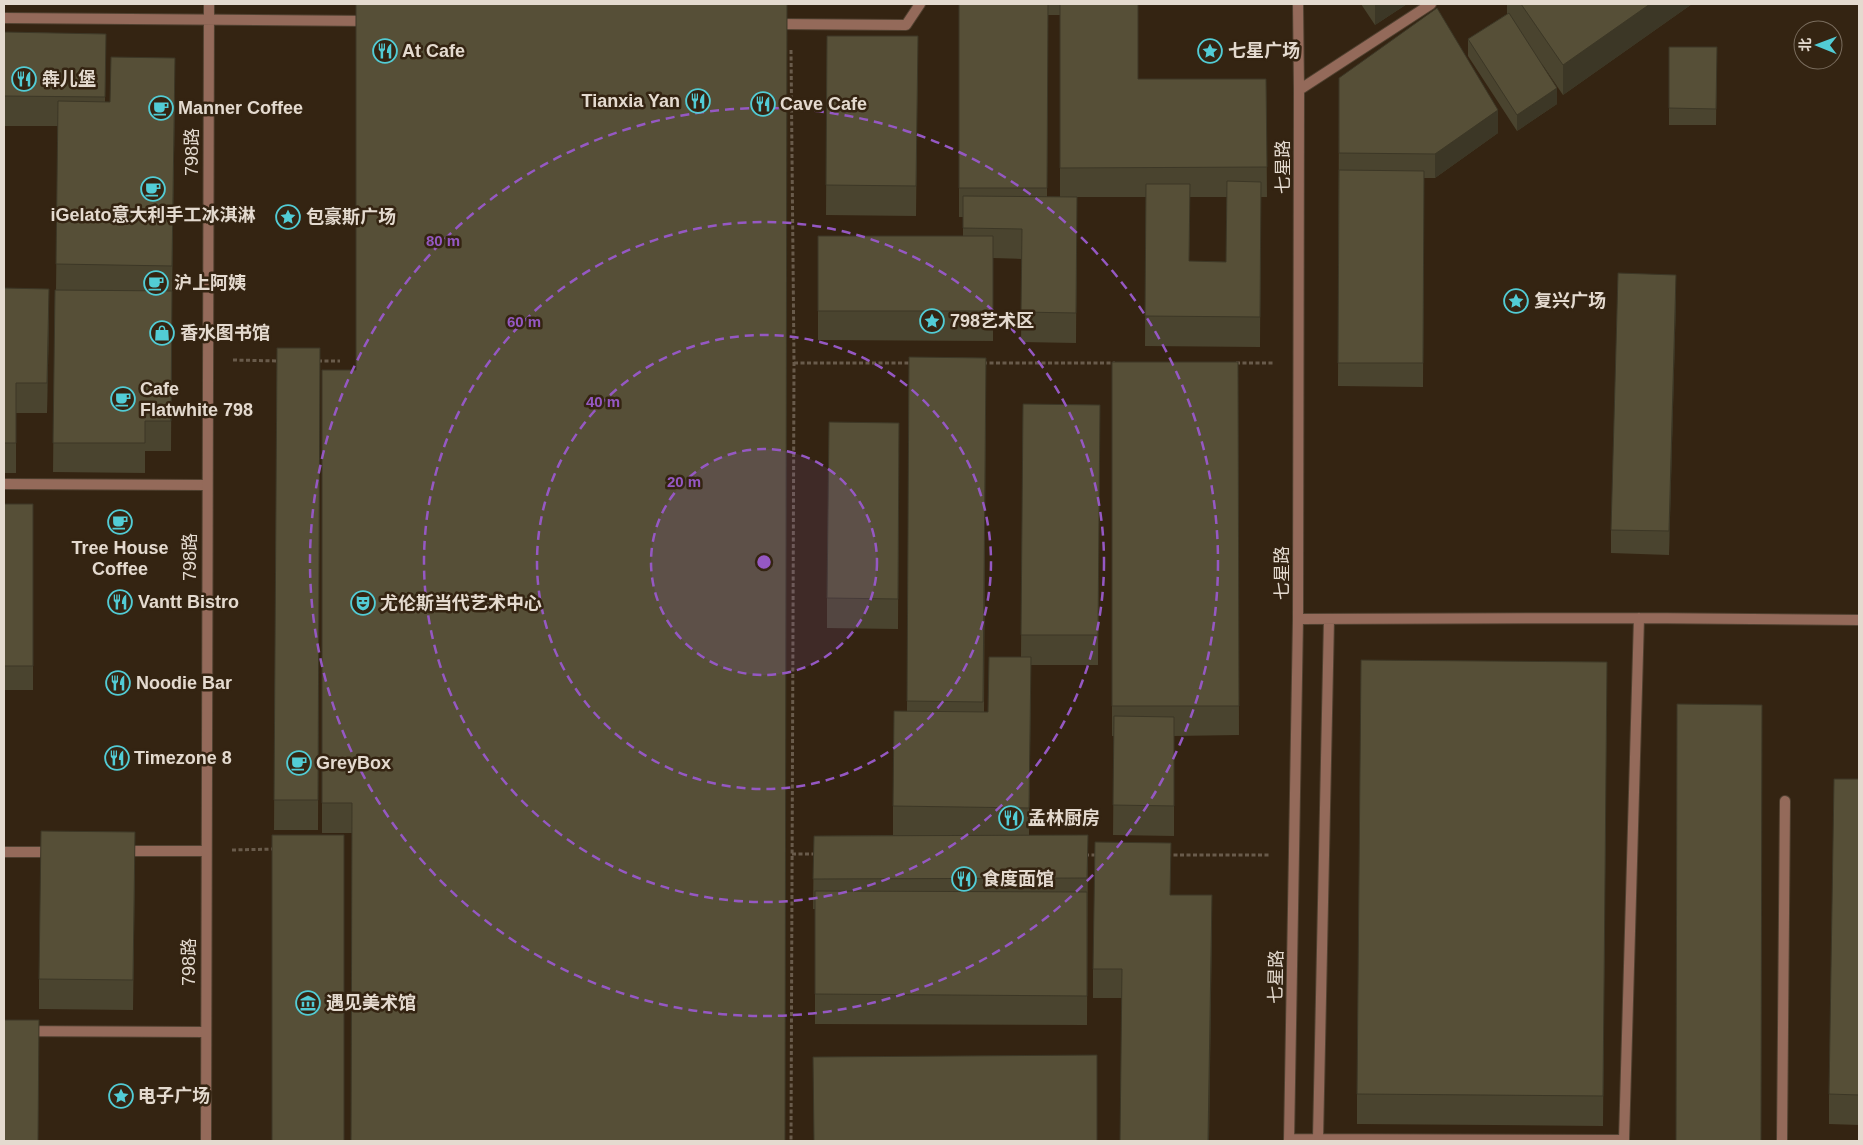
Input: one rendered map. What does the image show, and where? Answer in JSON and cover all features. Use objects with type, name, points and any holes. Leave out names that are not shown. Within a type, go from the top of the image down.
[{"type":"street","name":"798路","points":[[206,1141],[209,4]]},
{"type":"street","points":[[761,24],[906,25],[920,4]]},
{"type":"street","name":"七星路","points":[[1289,1140],[1298,619],[1298,4]]},
{"type":"street","points":[[1299,90],[1431,4]]},
{"type":"street","points":[[4,18],[376,21]]},
{"type":"street","points":[[4,484],[207,485]]},
{"type":"street","points":[[1298,619],[1638,618],[1859,620]]},
{"type":"street","points":[[1289,1140],[1624,1140],[1638,618]]},
{"type":"street","points":[[1318,1140],[1329,619]]},
{"type":"street","points":[[1782,1141],[1785,801]]},
{"type":"street","points":[[110,851],[206,851]]},
{"type":"street","points":[[4,852],[62,852]]},
{"type":"street","points":[[4,1030],[205,1032]]},
{"type":"path","points":[[790,24],[794,363],[791,1141]]},
{"type":"path","points":[[208,360],[283,361]]},
{"type":"path","points":[[312,361],[340,361]]},
{"type":"path","points":[[794,363],[912,363]]},
{"type":"path","points":[[982,363],[1120,363]]},
{"type":"path","points":[[1229,363],[1298,363]]},
{"type":"path","points":[[206,851],[284,849]]},
{"type":"path","points":[[792,854],[822,854]]},
{"type":"path","points":[[1078,855],[1107,855]]},
{"type":"path","points":[[1166,855],[1294,856]]},
{"type":"building","points":[[356,4],[787,4],[785,1141],[351,1141],[352,803],[322,803],[322,370],[356,370]]},
{"type":"building","points":[[959,4],[1048,4],[1047,188],[959,188]]},
{"type":"building","points":[[1060,4],[1138,4],[1138,79],[1266,79],[1267,167],[1060,168]]},
{"type":"building","points":[[1521,4],[1650,4],[1563,65]]},
{"type":"building","points":[[1437,8],[1498,110],[1435,154],[1339,153],[1339,78]]},
{"type":"building","points":[[1509,13],[1557,88],[1517,115],[1468,39]]},
{"type":"building","points":[[4,32],[106,34],[105,97],[4,96]]},
{"type":"building","points":[[827,36],[918,36],[916,186],[826,185]]},
{"type":"building","points":[[1669,47],[1717,47],[1716,109],[1669,108]]},
{"type":"building","points":[[111,57],[175,58],[172,266],[56,264],[58,101],[110,102]]},
{"type":"building","points":[[1339,170],[1424,171],[1423,363],[1338,363]]},
{"type":"building","points":[[1227,181],[1261,182],[1260,317],[1145,316],[1146,184],[1190,184],[1189,261],[1226,262]]},
{"type":"building","points":[[963,196],[1077,197],[1076,313],[1021,312],[1022,229],[963,228]]},
{"type":"building","points":[[818,236],[993,236],[993,311],[818,311]]},
{"type":"building","points":[[1618,273],[1676,275],[1669,531],[1611,530]]},
{"type":"building","points":[[4,288],[49,289],[47,383],[16,383],[16,443],[4,443]]},
{"type":"building","points":[[55,290],[172,291],[171,421],[145,421],[145,443],[53,443]]},
{"type":"building","points":[[277,348],[320,348],[318,800],[274,800]]},
{"type":"building","points":[[909,357],[986,358],[983,702],[907,701]]},
{"type":"building","points":[[1112,362],[1238,362],[1239,706],[1112,706]]},
{"type":"building","points":[[1023,404],[1100,405],[1098,635],[1021,635]]},
{"type":"building","points":[[829,422],[899,423],[898,599],[827,598]]},
{"type":"building","points":[[4,504],[33,504],[33,666],[4,666]]},
{"type":"building","points":[[989,657],[1031,657],[1029,808],[893,806],[894,711],[988,712]]},
{"type":"building","points":[[1361,660],[1607,662],[1603,1096],[1357,1094]]},
{"type":"building","points":[[1677,704],[1762,705],[1761,1141],[1676,1141]]},
{"type":"building","points":[[1114,716],[1174,717],[1174,806],[1113,805]]},
{"type":"building","points":[[1834,779],[1859,779],[1859,1095],[1829,1094]]},
{"type":"building","points":[[41,831],[135,832],[133,980],[39,979]]},
{"type":"building","name":"遇见美术馆","points":[[272,835],[344,835],[344,1141],[272,1141]]},
{"type":"building","points":[[1088,835],[1087,878],[813,879],[814,836]]},
{"type":"building","points":[[1095,842],[1171,843],[1170,895],[1212,895],[1208,1141],[1120,1141],[1122,969],[1093,969]]},
{"type":"building","points":[[815,891],[1087,892],[1087,996],[815,994]]},
{"type":"building","points":[[4,1020],[39,1020],[38,1141],[4,1141]]},
{"type":"building","points":[[1097,1055],[1097,1141],[814,1141],[813,1057]]},
{"type":"place","name":"At Cafe","points":[[385,51]]},
{"type":"place","name":"七星广场","points":[[1210,51]]},
{"type":"place","name":"犇儿堡","points":[[24,79]]},
{"type":"place","name":"Tianxia Yan","points":[[698,101]]},
{"type":"place","name":"Cave Cafe","points":[[763,104]]},
{"type":"place","name":"Manner Coffee","points":[[161,108]]},
{"type":"place","name":"iGelato意大利手工冰淇淋","points":[[153,189]]},
{"type":"place","name":"包豪斯广场","points":[[288,217]]},
{"type":"place","name":"沪上阿姨","points":[[156,283]]},
{"type":"place","name":"复兴广场","points":[[1516,301]]},
{"type":"place","name":"798艺术区","points":[[932,321]]},
{"type":"place","name":"香水图书馆","points":[[162,333]]},
{"type":"place","name":"Cafe Flatwhite 798","points":[[123,399]]},
{"type":"place","name":"Tree House Coffee","points":[[120,522]]},
{"type":"place","name":"Vantt Bistro","points":[[120,602]]},
{"type":"place","name":"尤伦斯当代艺术中心","points":[[363,603]]},
{"type":"place","name":"Noodie Bar","points":[[118,683]]},
{"type":"place","name":"Timezone 8","points":[[117,758]]},
{"type":"place","name":"GreyBox","points":[[299,763]]},
{"type":"place","name":"孟林厨房","points":[[1011,818]]},
{"type":"place","name":"食度面馆","points":[[964,879]]},
{"type":"place","name":"遇见美术馆","points":[[308,1003]]},
{"type":"place","name":"电子广场","points":[[121,1096]]}]
